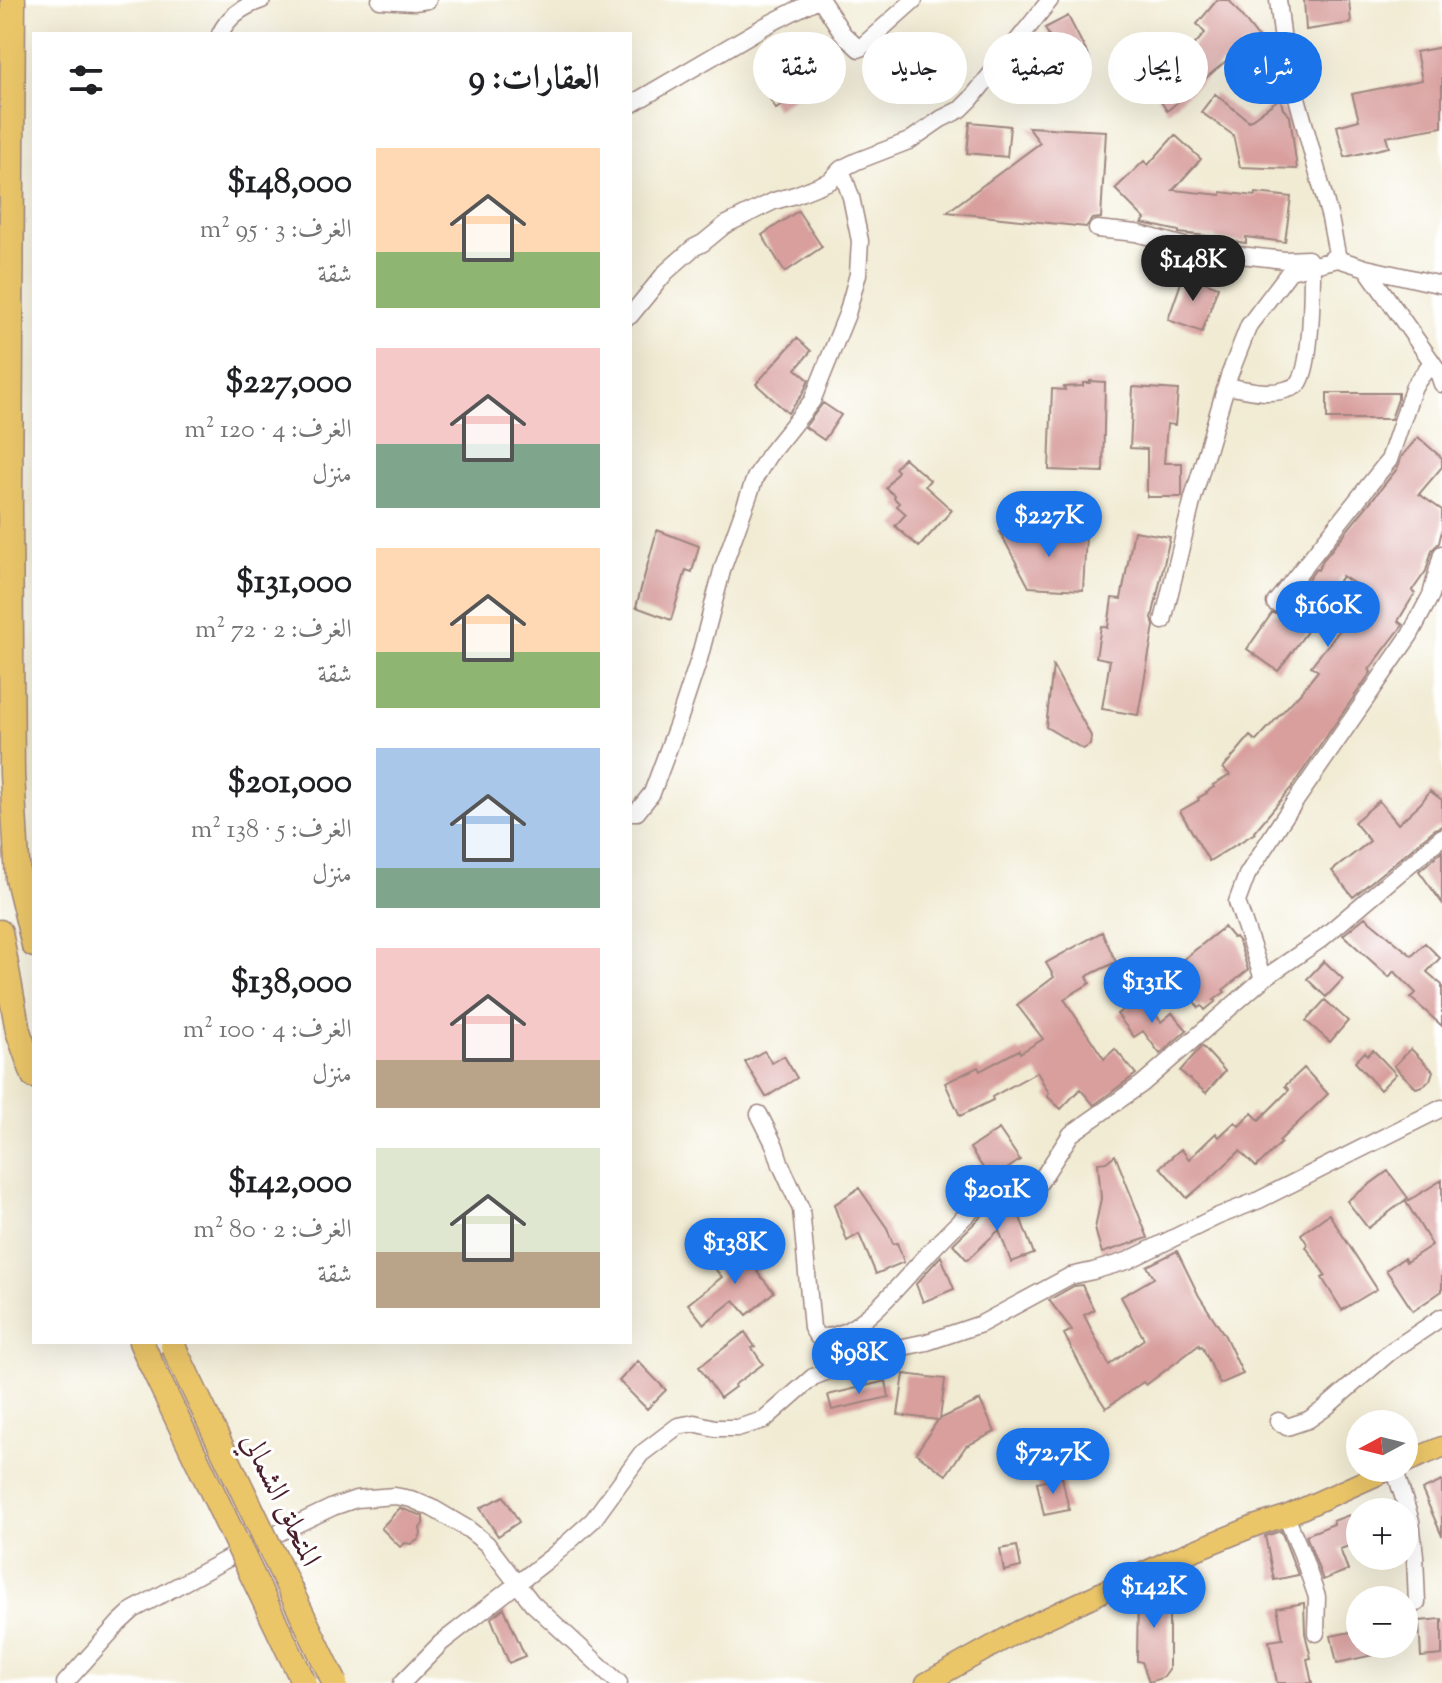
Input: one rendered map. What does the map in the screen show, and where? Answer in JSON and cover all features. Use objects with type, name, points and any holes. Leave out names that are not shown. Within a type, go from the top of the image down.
[{"type":"highway","points":[[13,0],[12,774],[18,879],[32,937]]},
{"type":"highway","points":[[0,932],[18,1031],[32,1070]]},
{"type":"highway","name":"المتحلق الشمالي","points":[[172,1344],[335,1683]]},
{"type":"highway","name":"المتحلق الشمالي","points":[[145,1352],[304,1683]]},
{"type":"main road","points":[[1418,1457],[1442,1447]]},
{"type":"main road","points":[[926,1683],[1019,1631],[1173,1559],[1286,1516],[1362,1482]]},
{"type":"street","points":[[221,32],[225,22],[248,5],[262,0]]},
{"type":"street","points":[[380,0],[428,0]]},
{"type":"street","points":[[632,104],[765,26],[819,0],[843,34],[859,49],[914,0]]},
{"type":"street","points":[[632,314],[666,272],[725,225],[774,201],[830,181],[841,169],[909,141],[961,109],[1050,0]]},
{"type":"street","points":[[1278,0],[1284,50],[1330,218],[1338,259]]},
{"type":"street","points":[[632,812],[637,812],[652,793],[678,723],[699,659],[723,567],[755,478],[768,456],[812,401],[847,314],[858,274],[860,241],[851,197],[841,169]]},
{"type":"street","points":[[1097,229],[1136,233],[1203,251],[1285,260],[1338,259],[1442,285]]},
{"type":"street","points":[[1163,621],[1193,498],[1226,386],[1249,325],[1290,271],[1338,259]]},
{"type":"street","points":[[1226,386],[1261,392],[1288,390],[1299,382],[1307,357],[1312,265]]},
{"type":"street","points":[[1366,268],[1437,369],[1442,384]]},
{"type":"street","points":[[1275,603],[1389,460],[1414,386],[1432,362]]},
{"type":"street","points":[[1263,979],[1237,902],[1247,875],[1410,635],[1431,595],[1442,554]]},
{"type":"street","points":[[759,1114],[801,1209],[812,1328],[817,1336],[833,1337],[862,1322],[991,1192],[1021,1196],[1040,1182],[1071,1134],[1142,1084],[1263,979],[1320,940],[1442,837]]},
{"type":"street","points":[[402,1683],[441,1643],[554,1555],[593,1520],[641,1454],[678,1426],[694,1423],[715,1428],[737,1428],[764,1420],[813,1377],[875,1353],[927,1342],[981,1324],[1070,1276],[1127,1261],[1216,1217],[1259,1200],[1442,1108]]},
{"type":"street","points":[[1278,1421],[1287,1427],[1308,1420],[1390,1352],[1442,1317]]},
{"type":"street","points":[[1398,1482],[1411,1521],[1416,1586]]},
{"type":"street","points":[[65,1683],[133,1610],[251,1546],[333,1507],[356,1499],[395,1496],[434,1509],[487,1544],[532,1603],[619,1683]]},
{"type":"street","points":[[1286,1516],[1317,1597],[1316,1633]]},
{"type":"building","points":[[1217,0],[1229,0],[1254,32],[1224,32],[1224,63],[1208,76],[1208,32],[1197,24]]},
{"type":"building","points":[[1304,0],[1349,0],[1351,23],[1306,30]]},
{"type":"building","points":[[1068,16],[1076,32],[1047,32],[1045,28]]},
{"type":"building","points":[[1442,47],[1442,127],[1386,137],[1389,147],[1345,157],[1337,126],[1359,120],[1352,94],[1422,80],[1416,52]]},
{"type":"building","points":[[1215,94],[1249,121],[1272,104],[1282,104],[1290,116],[1297,169],[1240,167],[1233,135],[1201,112]]},
{"type":"building","points":[[1162,104],[1175,104],[1167,111]]},
{"type":"building","points":[[970,122],[1010,126],[1007,157],[967,153]]},
{"type":"building","points":[[1028,127],[1106,131],[1101,218],[1092,219],[1086,227],[947,212],[1040,143]]},
{"type":"building","points":[[1175,135],[1201,159],[1173,190],[1291,197],[1285,242],[1246,237],[1246,243],[1179,233],[1142,223],[1145,219],[1115,189],[1144,161],[1148,165]]},
{"type":"building","points":[[798,211],[822,247],[785,272],[762,235]]},
{"type":"building","points":[[1184,274],[1218,287],[1202,332],[1168,320]]},
{"type":"building","points":[[797,338],[811,351],[796,369],[809,380],[788,413],[756,384]]},
{"type":"building","points":[[1105,382],[1103,472],[1049,470],[1052,389],[1065,390],[1064,387],[1083,386],[1083,383]]},
{"type":"building","points":[[1133,387],[1178,390],[1175,425],[1167,424],[1164,463],[1182,463],[1182,497],[1147,497],[1147,449],[1130,448]]},
{"type":"building","points":[[1327,393],[1398,393],[1398,399],[1391,419],[1327,419]]},
{"type":"building","points":[[823,403],[841,415],[824,440],[805,427]]},
{"type":"building","points":[[1418,437],[1442,458],[1442,467],[1419,494],[1442,510],[1442,530],[1426,571],[1412,591],[1415,593],[1398,621],[1403,625],[1369,670],[1371,672],[1291,788],[1255,833],[1209,861],[1180,811],[1230,775],[1223,768],[1250,736],[1256,741],[1301,692],[1318,671],[1311,666],[1343,626],[1339,623],[1364,590],[1342,576],[1319,615],[1278,671],[1247,649],[1272,613],[1283,610],[1288,613],[1307,581],[1397,469],[1402,456]]},
{"type":"building","points":[[904,458],[930,480],[925,486],[952,510],[919,547],[895,526],[906,514],[886,488],[898,471],[895,468]]},
{"type":"building","points":[[657,530],[699,546],[692,572],[686,570],[671,620],[636,607]]},
{"type":"building","points":[[1134,531],[1170,537],[1152,618],[1154,626],[1138,715],[1102,709],[1110,660],[1096,657],[1101,626],[1108,628],[1112,598],[1121,599]]},
{"type":"building","points":[[1000,532],[1086,535],[1083,590],[1029,587]]},
{"type":"building","points":[[1053,666],[1091,736],[1090,745],[1083,749],[1046,727]]},
{"type":"building","points":[[1430,791],[1442,800],[1442,826],[1353,897],[1332,871],[1370,841],[1354,822],[1379,801],[1398,824]]},
{"type":"building","points":[[1442,851],[1442,903],[1419,871]]},
{"type":"building","points":[[1365,917],[1412,956],[1425,943],[1440,958],[1427,972],[1442,985],[1442,1026],[1411,998],[1416,993],[1394,971],[1389,977],[1343,935]]},
{"type":"building","points":[[1224,927],[1239,942],[1248,970],[1205,1010],[1202,1006],[1199,1008],[1170,970]]},
{"type":"building","points":[[1102,932],[1116,962],[1087,976],[1090,983],[1064,999],[1104,1059],[1115,1049],[1136,1074],[1094,1105],[1080,1089],[1061,1109],[1047,1096],[1049,1093],[1037,1072],[992,1097],[993,1100],[960,1116],[945,1083],[978,1067],[980,1071],[1043,1039],[1017,1005],[1054,977],[1046,963]]},
{"type":"building","points":[[1324,961],[1343,979],[1326,997],[1307,979]]},
{"type":"building","points":[[1143,996],[1161,1022],[1172,1013],[1187,1030],[1160,1054],[1143,1031],[1134,1037],[1117,1014]]},
{"type":"building","points":[[1325,1000],[1348,1021],[1330,1042],[1306,1021]]},
{"type":"building","points":[[1202,1046],[1225,1071],[1206,1093],[1180,1071]]},
{"type":"building","points":[[1411,1049],[1433,1071],[1425,1085],[1416,1088],[1394,1066]]},
{"type":"building","points":[[1373,1050],[1396,1074],[1380,1090],[1355,1062],[1365,1052],[1368,1055]]},
{"type":"building","points":[[764,1051],[772,1063],[784,1056],[797,1078],[766,1097],[745,1062]]},
{"type":"building","points":[[1304,1068],[1328,1094],[1256,1167],[1240,1151],[1187,1198],[1160,1167],[1181,1149],[1189,1159],[1216,1133],[1219,1137],[1235,1122],[1239,1126],[1252,1113],[1259,1120],[1289,1090],[1285,1086]]},
{"type":"building","points":[[999,1129],[1020,1160],[991,1180],[970,1148]]},
{"type":"building","points":[[1115,1155],[1148,1238],[1102,1253],[1095,1229],[1101,1198],[1098,1163],[1106,1162]]},
{"type":"building","points":[[1388,1171],[1408,1198],[1368,1228],[1347,1201]]},
{"type":"building","points":[[1442,1180],[1442,1291],[1413,1311],[1386,1270],[1404,1258],[1406,1262],[1432,1245],[1406,1202]]},
{"type":"building","points":[[859,1188],[887,1228],[893,1244],[897,1243],[904,1262],[876,1274],[859,1234],[847,1241],[834,1205]]},
{"type":"building","points":[[995,1203],[1012,1205],[1018,1212],[1034,1254],[1011,1262],[999,1230],[967,1260],[953,1244]]},
{"type":"building","points":[[1329,1214],[1377,1289],[1342,1310],[1322,1278],[1326,1276],[1301,1234]]},
{"type":"building","points":[[750,1242],[768,1263],[757,1272],[774,1292],[747,1315],[734,1300],[704,1324],[688,1304],[722,1277],[716,1270]]},
{"type":"building","points":[[1177,1251],[1243,1374],[1220,1384],[1199,1345],[1146,1385],[1143,1382],[1106,1408],[1064,1334],[1072,1330],[1049,1300],[1074,1286],[1082,1285],[1094,1310],[1084,1315],[1109,1365],[1144,1339],[1121,1297],[1154,1278],[1147,1266]]},
{"type":"building","points":[[941,1256],[954,1289],[923,1302],[916,1284]]},
{"type":"building","points":[[745,1332],[763,1364],[720,1398],[699,1367]]},
{"type":"building","points":[[638,1361],[666,1390],[647,1409],[619,1381]]},
{"type":"building","points":[[904,1374],[945,1379],[940,1419],[980,1400],[995,1432],[966,1446],[946,1475],[916,1453],[938,1420],[898,1415]]},
{"type":"building","points":[[886,1381],[889,1397],[832,1410],[828,1395]]},
{"type":"building","points":[[1062,1477],[1069,1510],[1044,1515],[1037,1482]]},
{"type":"building","points":[[1442,1481],[1442,1536],[1422,1490]]},
{"type":"building","points":[[504,1496],[519,1522],[498,1536],[480,1508]]},
{"type":"building","points":[[400,1508],[423,1516],[423,1524],[418,1540],[400,1547],[381,1528]]},
{"type":"building","points":[[1346,1516],[1346,1547],[1340,1549],[1348,1570],[1323,1580],[1306,1535],[1334,1524],[1333,1521]]},
{"type":"building","points":[[1281,1531],[1298,1575],[1274,1580],[1265,1536]]},
{"type":"building","points":[[1017,1546],[1021,1567],[1004,1571],[1000,1549]]},
{"type":"building","points":[[1169,1579],[1169,1670],[1164,1677],[1149,1682],[1142,1662],[1137,1661],[1138,1591]]},
{"type":"building","points":[[1304,1603],[1305,1633],[1311,1658],[1307,1659],[1312,1683],[1277,1683],[1269,1641],[1283,1639],[1277,1608]]},
{"type":"building","points":[[504,1608],[525,1656],[509,1663],[491,1618]]},
{"type":"building","points":[[1442,1619],[1442,1655],[1421,1657],[1419,1621]]},
{"type":"building","points":[[1346,1633],[1346,1658],[1360,1658],[1337,1663],[1331,1636]]}]
